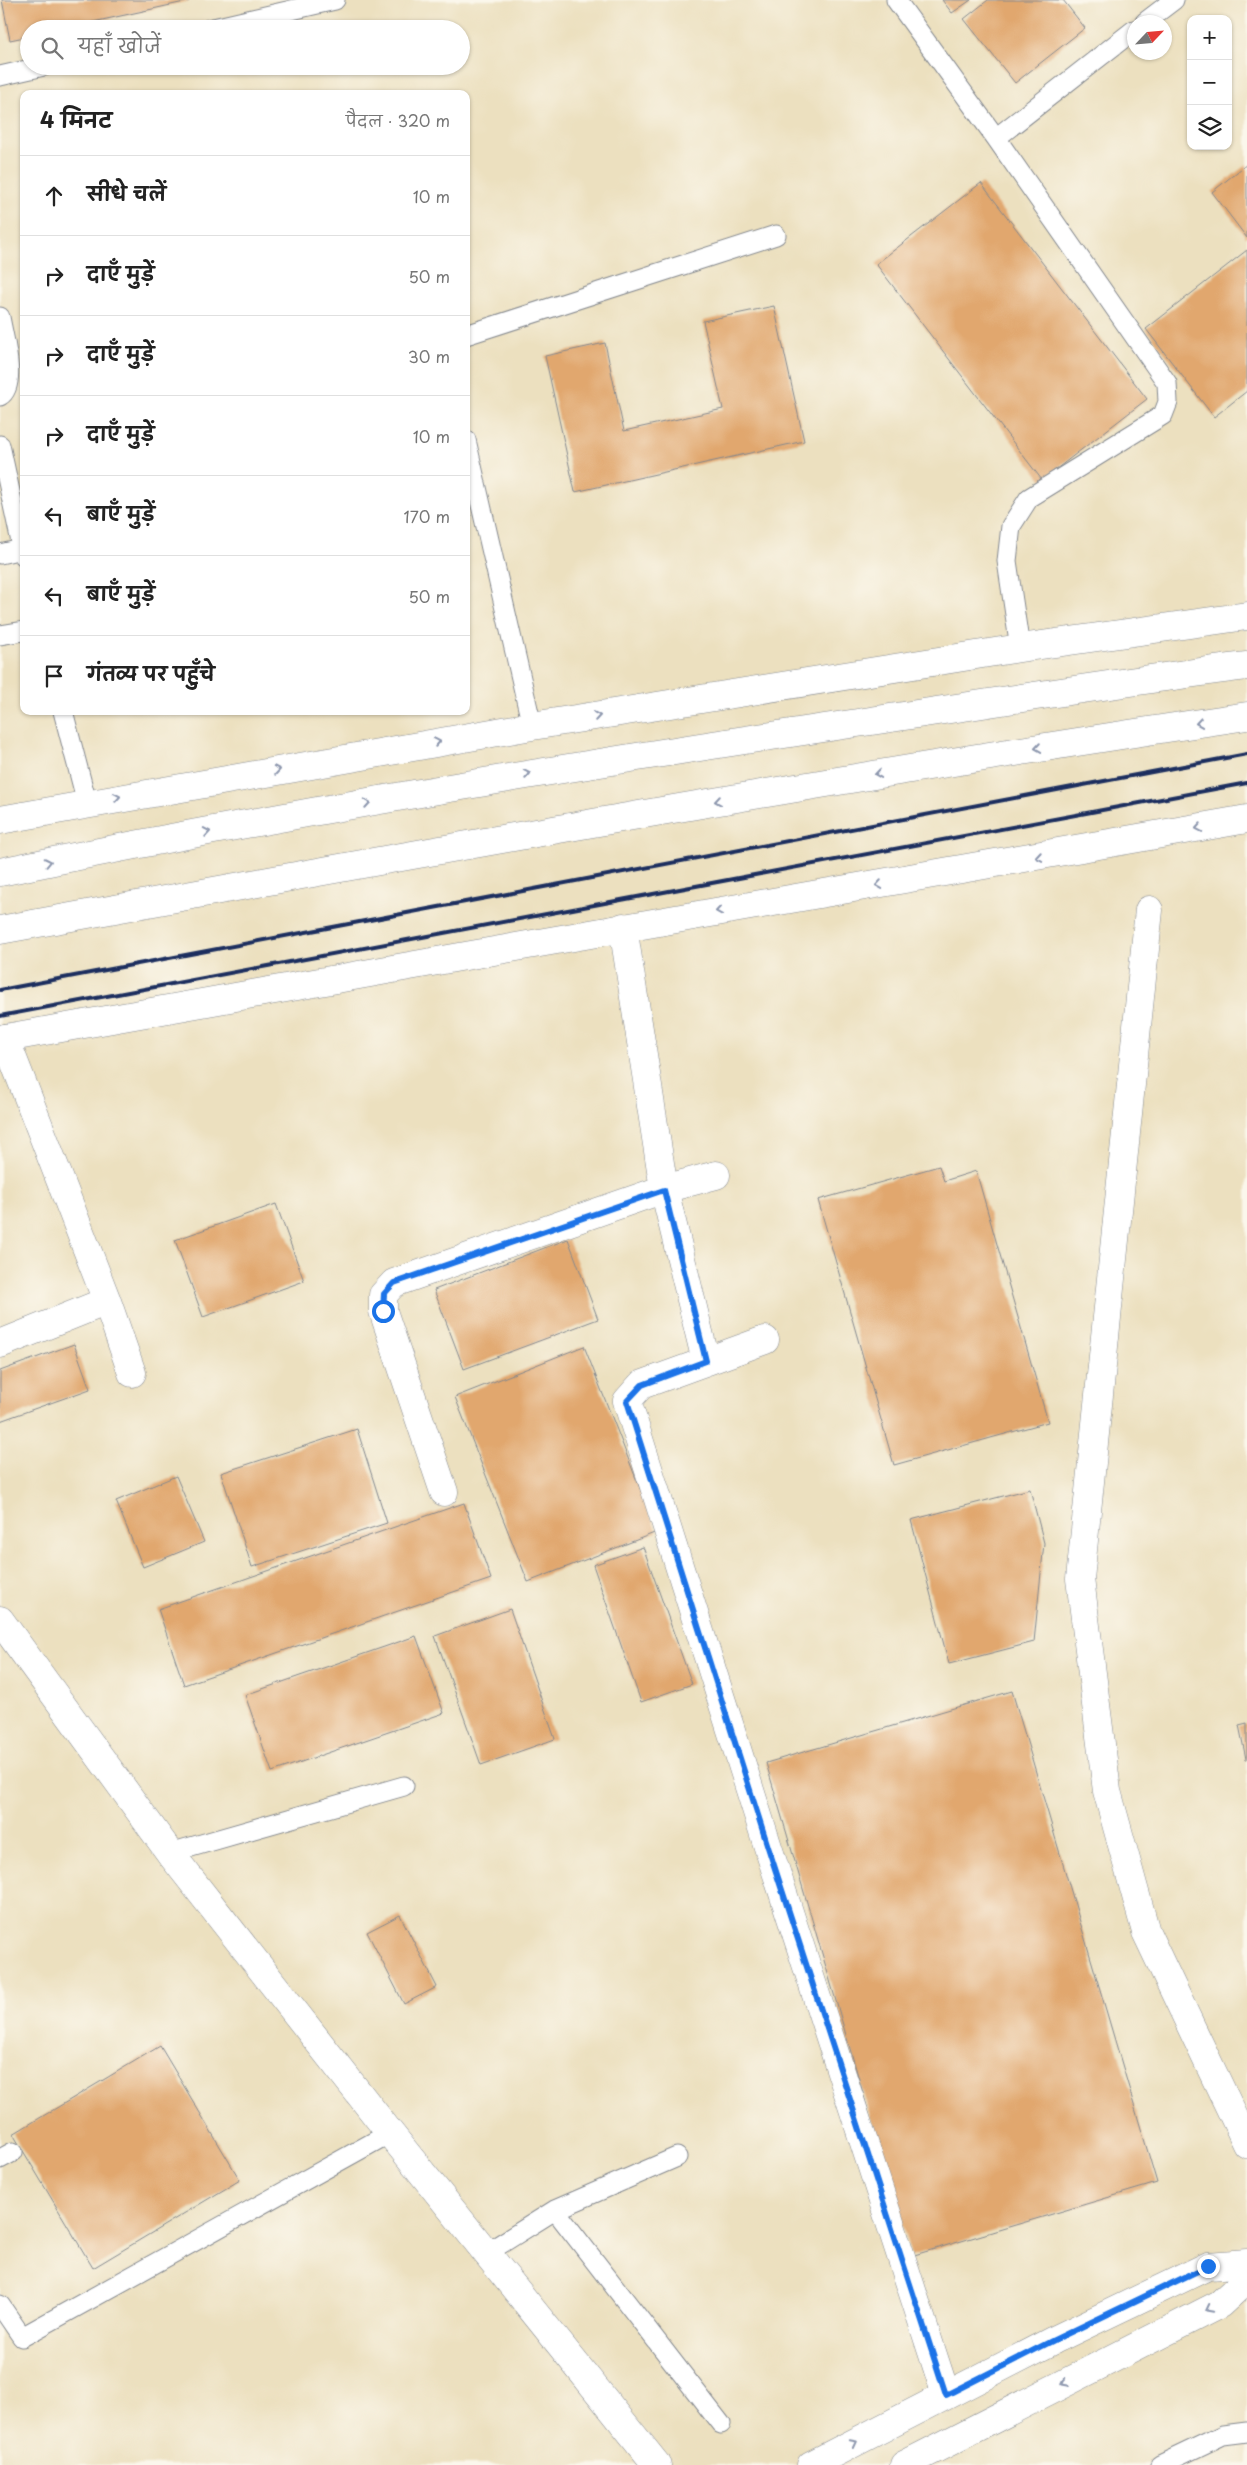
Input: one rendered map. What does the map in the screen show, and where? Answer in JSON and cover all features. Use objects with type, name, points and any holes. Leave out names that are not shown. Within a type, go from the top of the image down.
[{"type":"street","points":[[0,820],[87,802],[532,726],[1020,648],[1247,616]]},
{"type":"street","points":[[0,872],[97,852],[607,760],[1139,680],[1247,666]]},
{"type":"street","points":[[0,930],[606,819],[1247,716]]},
{"type":"street","points":[[132,1373],[107,1301],[3,1038],[623,927],[962,871],[1247,819]]},
{"type":"street","points":[[1149,910],[1080,1580],[1107,1791],[1146,1932],[1247,2144]]},
{"type":"street","points":[[623,927],[664,1190],[706,1361]]},
{"type":"street","points":[[444,1492],[383,1311],[384,1294],[394,1283],[664,1190],[716,1175]]},
{"type":"street","points":[[0,1344],[107,1301]]},
{"type":"street","points":[[765,1340],[642,1385],[627,1401],[768,1847],[946,2395]]},
{"type":"street","points":[[0,1620],[170,1853],[390,2133],[488,2252],[657,2465]]},
{"type":"street","points":[[811,2465],[1054,2340],[1208,2266],[1247,2263]]},
{"type":"street","points":[[904,2465],[1220,2304],[1247,2279]]},
{"type":"lane","points":[[248,20],[335,0]]},
{"type":"lane","points":[[896,0],[996,138],[1167,383],[1168,402],[1163,415],[1030,498],[1012,526],[1007,561],[1020,648]]},
{"type":"lane","points":[[1154,15],[1174,0]]},
{"type":"lane","points":[[996,138],[1127,35]]},
{"type":"lane","points":[[0,76],[20,71]]},
{"type":"lane","points":[[470,334],[776,235]]},
{"type":"lane","points":[[0,317],[10,378],[4,394],[0,396]]},
{"type":"lane","points":[[0,445],[20,538]]},
{"type":"lane","points":[[470,457],[532,726]]},
{"type":"lane","points":[[0,554],[20,552]]},
{"type":"lane","points":[[0,635],[20,632]]},
{"type":"lane","points":[[64,715],[87,802]]},
{"type":"lane","points":[[170,1853],[404,1786]]},
{"type":"lane","points":[[0,2305],[22,2337],[390,2133]]},
{"type":"lane","points":[[488,2252],[555,2210],[677,2157]]},
{"type":"lane","points":[[555,2210],[721,2424]]},
{"type":"lane","points":[[1160,2465],[1223,2435],[1247,2432]]},
{"type":"building","points":[[2,0],[189,0],[102,20],[20,20],[20,38],[10,40]]},
{"type":"building","points":[[942,0],[971,0],[952,13]]},
{"type":"building","points":[[988,0],[1063,0],[1085,28],[1015,83],[964,19]]},
{"type":"building","points":[[1247,164],[1247,238],[1212,192]]},
{"type":"building","points":[[981,183],[1147,399],[1042,480],[876,264]]},
{"type":"building","points":[[1247,250],[1247,391],[1214,417],[1146,329]]},
{"type":"building","points":[[774,306],[804,441],[575,492],[545,356],[605,343],[624,431],[723,409],[703,321]]},
{"type":"building","points":[[939,1166],[944,1181],[976,1171],[1048,1422],[894,1465],[818,1200]]},
{"type":"building","points":[[276,1204],[304,1281],[203,1317],[175,1240]]},
{"type":"building","points":[[568,1239],[598,1319],[464,1369],[434,1290]]},
{"type":"building","points":[[74,1344],[90,1389],[0,1421],[0,1371]]},
{"type":"building","points":[[584,1346],[657,1532],[528,1582],[455,1397]]},
{"type":"building","points":[[357,1429],[387,1523],[252,1567],[221,1473]]},
{"type":"building","points":[[176,1476],[204,1542],[143,1567],[116,1501]]},
{"type":"building","points":[[1030,1489],[1044,1543],[1034,1642],[949,1664],[911,1520]]},
{"type":"building","points":[[464,1503],[491,1579],[184,1685],[158,1609]]},
{"type":"building","points":[[643,1547],[692,1684],[641,1702],[593,1565]]},
{"type":"building","points":[[510,1609],[555,1739],[481,1765],[435,1636]]},
{"type":"building","points":[[416,1636],[444,1713],[272,1772],[245,1695]]},
{"type":"building","points":[[1012,1691],[1157,2183],[911,2256],[766,1763]]},
{"type":"building","points":[[1247,1723],[1247,1759],[1246,1759],[1239,1725]]},
{"type":"building","points":[[400,1915],[437,1987],[404,2004],[367,1932]]},
{"type":"building","points":[[160,2046],[240,2180],[93,2268],[13,2134]]},
{"type":"railway","points":[[0,990],[1247,754]]},
{"type":"railway","points":[[0,1016],[1247,783]]},
{"type":"route","points":[[383,1311],[384,1294],[394,1283],[664,1190],[706,1361],[642,1385],[627,1401],[768,1847],[946,2395],[1054,2340],[1208,2266]]}]
